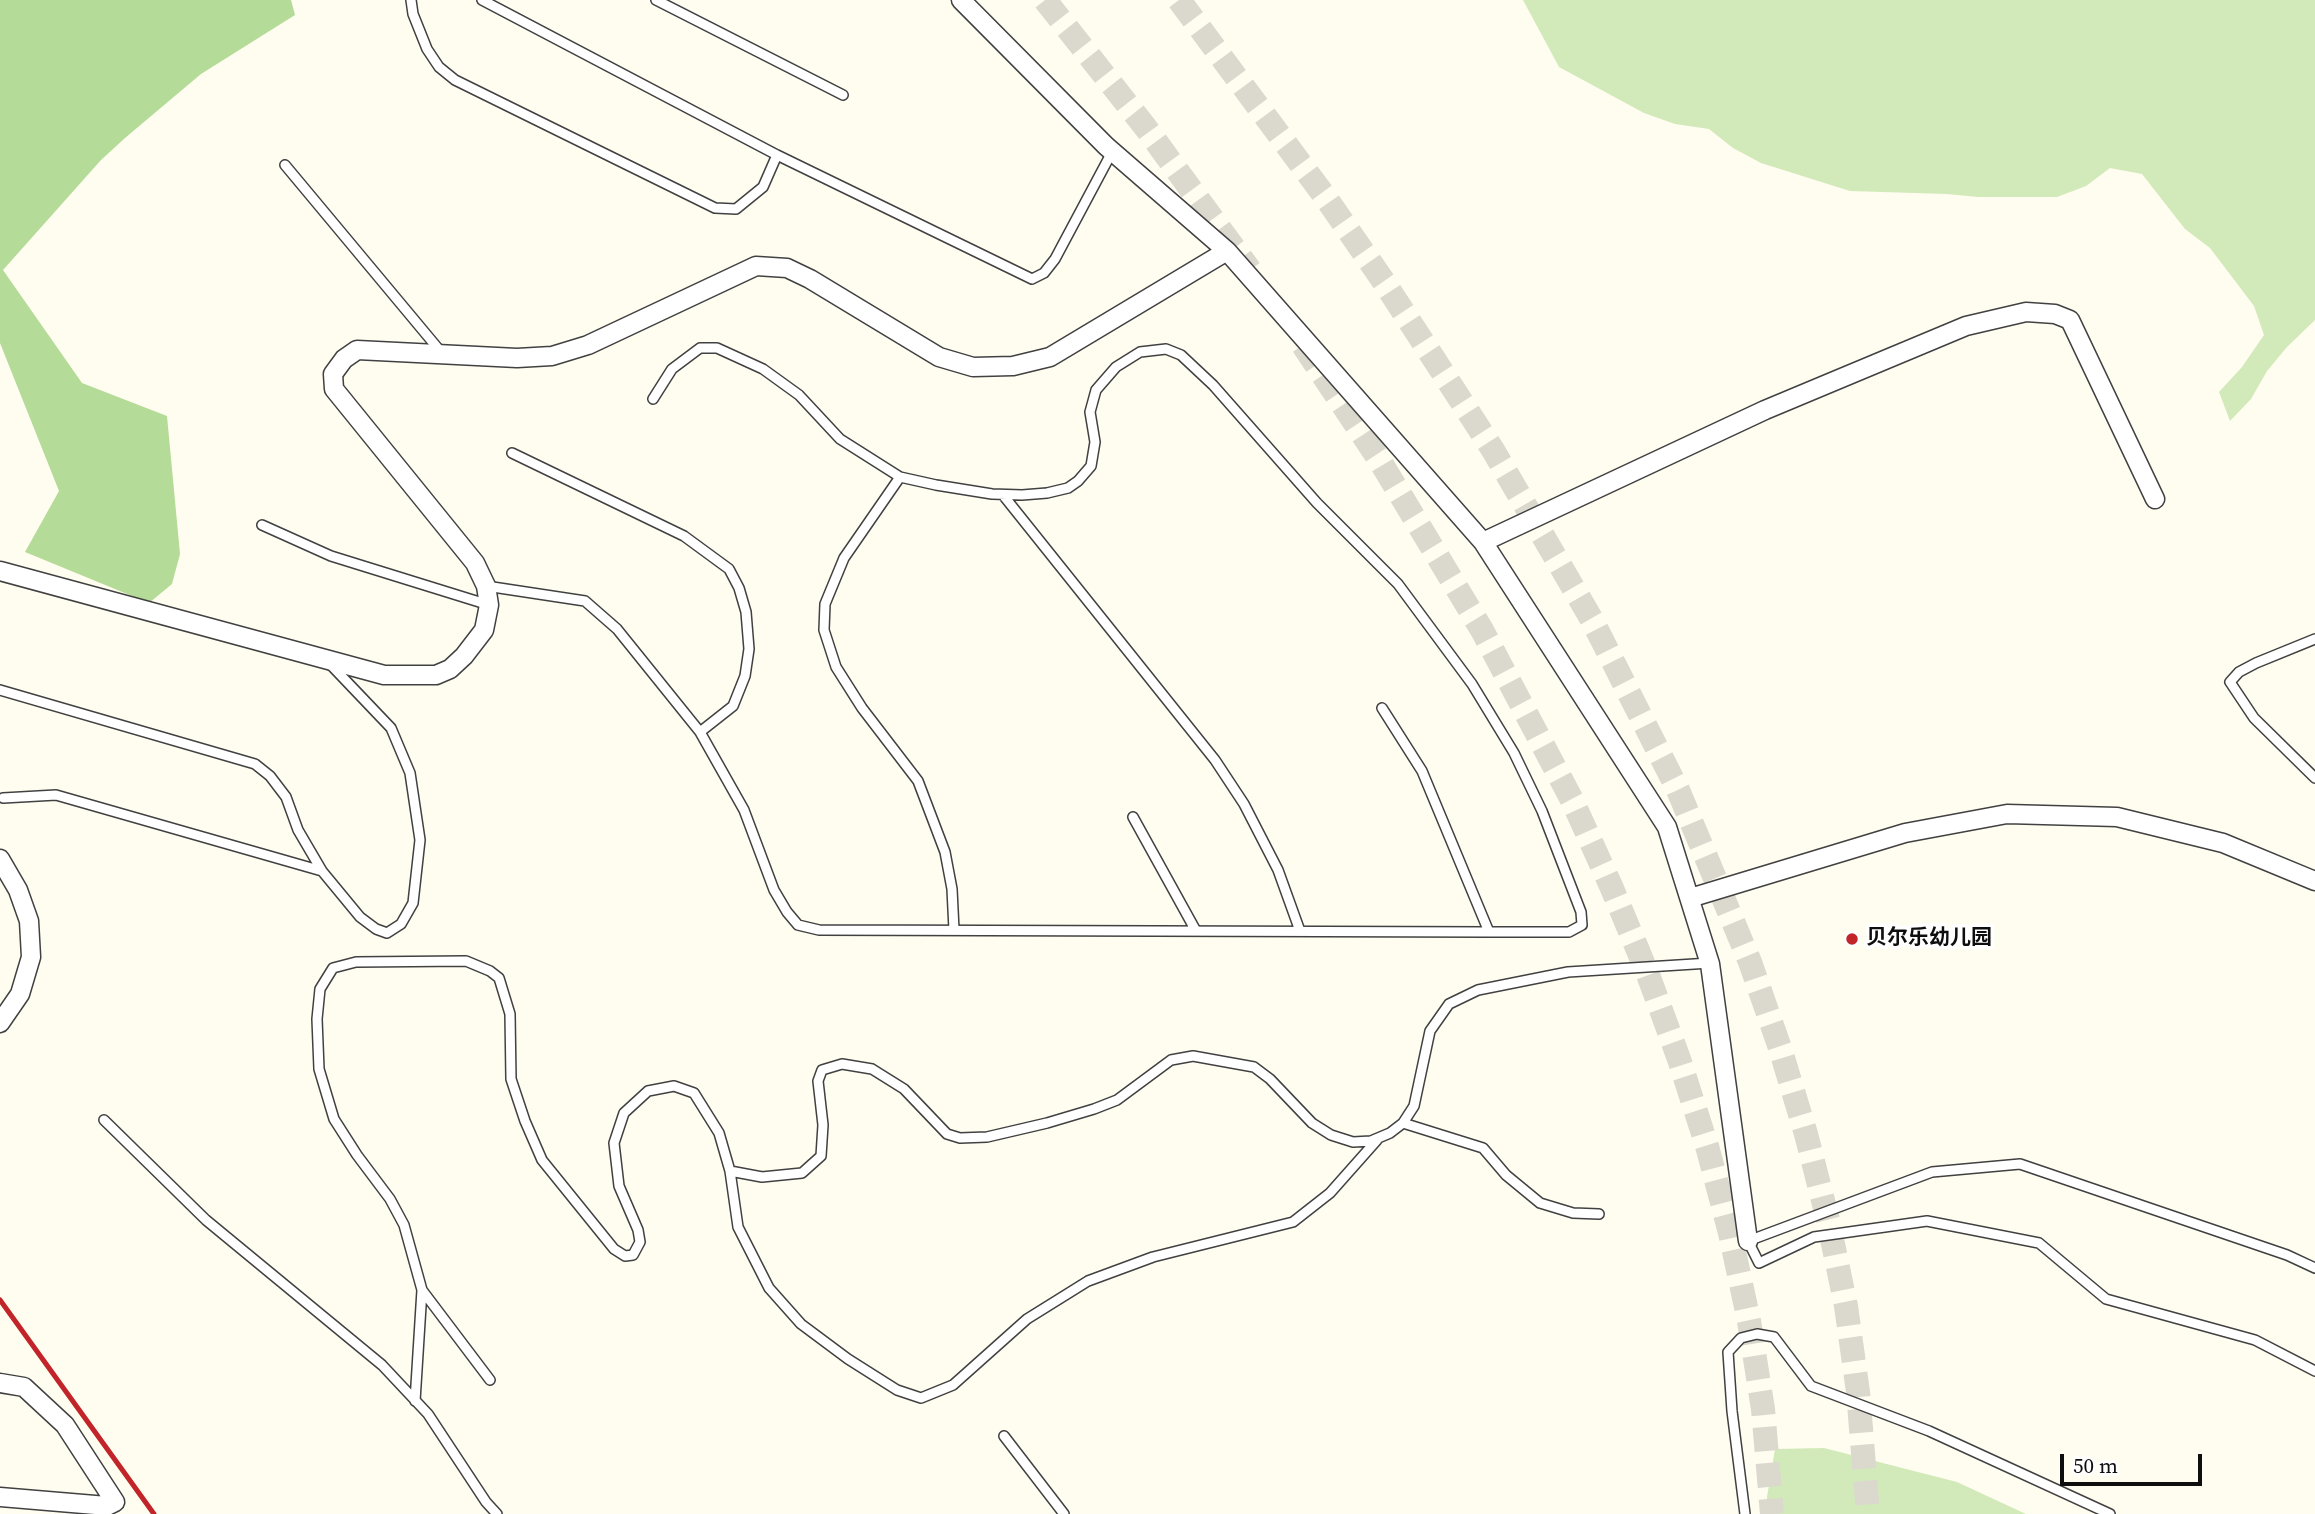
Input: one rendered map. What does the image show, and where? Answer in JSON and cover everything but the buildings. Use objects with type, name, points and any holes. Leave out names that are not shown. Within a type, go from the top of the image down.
[{"type":"street","points":[[961,0],[1112,152],[1227,251],[1483,542],[1667,827],[1710,963],[1748,1241]]},
{"type":"street","points":[[0,571],[384,675],[436,675],[464,656],[484,630],[489,605],[486,586],[475,563],[334,389],[333,374],[344,359],[358,351],[517,358],[552,356],[600,340],[756,266],[787,268],[810,279],[939,356],[974,367],[1013,366],[1050,357],[1227,251]]},
{"type":"street","points":[[1483,542],[1765,410],[1966,326],[2025,312],[2055,314],[2070,320],[2155,499]]},
{"type":"street","points":[[1689,898],[1905,833],[2007,814],[2117,817],[2223,843],[2315,881]]},
{"type":"street","points":[[0,859],[18,890],[29,920],[31,957],[20,994],[0,1023]]},
{"type":"street","points":[[0,1383],[24,1387],[65,1425],[119,1508]]},
{"type":"street","points":[[0,1497],[119,1508]]},
{"type":"lane","points":[[411,0],[413,14],[427,49],[439,67],[455,80],[715,208],[736,209],[763,187],[777,155]]},
{"type":"lane","points":[[482,0],[777,155],[1032,279],[1045,273],[1055,258],[1112,152]]},
{"type":"lane","points":[[656,0],[843,95]]},
{"type":"lane","points":[[285,165],[442,354]]},
{"type":"lane","points":[[486,586],[585,601],[617,629],[700,732],[744,810],[774,890],[798,925],[819,930],[1489,932],[1569,932],[1582,925],[1581,912],[1542,811],[1514,753],[1472,684],[1398,584],[1317,503],[1213,385],[1181,355],[1166,349],[1140,352],[1116,367],[1096,390],[1090,412],[1095,442],[1091,466],[1068,488],[1047,493],[1003,495],[900,477],[840,439],[799,395],[763,369],[717,348],[700,348],[672,369],[653,399]]},
{"type":"lane","points":[[512,453],[684,536],[729,569],[740,588],[746,612],[749,649],[745,676],[733,706],[700,732]]},
{"type":"lane","points":[[900,477],[844,558],[825,604],[824,630],[842,677],[862,708],[918,781],[945,852],[952,889],[954,930]]},
{"type":"lane","points":[[1003,495],[1215,760],[1244,804],[1279,870],[1300,931]]},
{"type":"lane","points":[[262,525],[331,556],[489,605]]},
{"type":"lane","points":[[2315,639],[2256,663],[2239,672],[2230,682],[2253,718],[2315,778]]},
{"type":"lane","points":[[0,690],[255,764],[270,776],[286,797],[298,830],[322,871],[360,916],[376,929],[387,933],[401,924],[413,903],[420,840],[410,773],[391,728],[325,659]]},
{"type":"lane","points":[[1382,708],[1422,771],[1489,932]]},
{"type":"lane","points":[[3,798],[56,795],[322,871]]},
{"type":"lane","points":[[1133,817],[1196,931]]},
{"type":"lane","points":[[415,1401],[422,1290],[404,1226],[390,1199],[357,1156],[334,1119],[320,1069],[317,1019],[320,989],[333,968],[356,962],[466,961],[490,971],[499,978],[510,1014],[511,1079],[542,1160],[614,1249],[625,1256],[633,1255],[640,1242],[638,1230],[619,1186],[614,1143],[624,1114],[648,1091],[674,1086],[694,1093],[719,1133],[730,1171],[738,1227],[769,1288],[801,1324],[848,1359],[897,1390],[921,1398],[953,1385],[1027,1320],[1088,1281],[1153,1257],[1293,1222],[1330,1194],[1378,1138]]},
{"type":"lane","points":[[730,1171],[762,1177],[808,1169],[821,1156],[823,1125],[817,1081],[822,1070],[842,1064],[872,1069],[904,1089],[947,1134],[960,1138],[987,1137],[1094,1109],[1117,1100],[1171,1060],[1193,1056],[1254,1067],[1270,1079],[1312,1123],[1331,1135],[1353,1142],[1371,1141],[1403,1123],[1414,1106],[1430,1031],[1449,1004],[1478,990],[1567,972],[1710,963]]},
{"type":"lane","points":[[104,1120],[206,1220],[382,1365],[428,1414],[486,1502],[497,1514]]},
{"type":"lane","points":[[1403,1123],[1483,1148],[1506,1175],[1540,1203],[1573,1213],[1599,1214]]},
{"type":"lane","points":[[2315,1268],[2287,1255],[2020,1164],[1932,1172],[1748,1241],[1759,1263],[1814,1237],[1927,1221],[2039,1243],[2106,1298],[2255,1340],[2315,1371]]},
{"type":"lane","points":[[422,1290],[490,1380]]},
{"type":"lane","points":[[1745,1514],[1732,1411],[1728,1352],[1741,1338],[1757,1334],[1774,1337],[1811,1386],[1929,1431],[2110,1514]]},
{"type":"lane","points":[[1004,1436],[1064,1514]]},
{"type":"green space","points":[[0,0],[291,0],[295,15],[201,74],[125,138],[101,160],[3,270],[82,383],[167,416],[180,554],[172,584],[149,603],[25,552],[59,491],[0,343]]},
{"type":"green space","points":[[1523,0],[2315,0],[2315,320],[2287,347],[2267,371],[2251,399],[2230,421],[2219,392],[2242,367],[2264,335],[2254,306],[2210,248],[2185,229],[2142,174],[2110,168],[2086,186],[2057,197],[1978,197],[1850,191],[1761,163],[1733,148],[1709,129],[1675,124],[1644,113],[1559,67]]},
{"type":"green space","points":[[1824,1448],[1957,1482],[2026,1514],[1768,1514],[1767,1497],[1775,1449]]},
{"type":"tunnel","points":[[1045,0],[1146,128],[1250,270]]},
{"type":"tunnel","points":[[1179,0],[1326,198],[1493,450],[1592,620],[1678,790],[1750,962],[1806,1134],[1846,1306],[1858,1392],[1868,1514]]},
{"type":"tunnel","points":[[1303,345],[1380,461],[1482,630],[1572,800],[1647,972],[1707,1146],[1730,1233],[1749,1321],[1763,1409],[1772,1514]]},
{"type":"railway","points":[[0,1300],[154,1514]]},
{"type":"place","name":"贝尔乐幼儿园","points":[[1852,939]]}]
